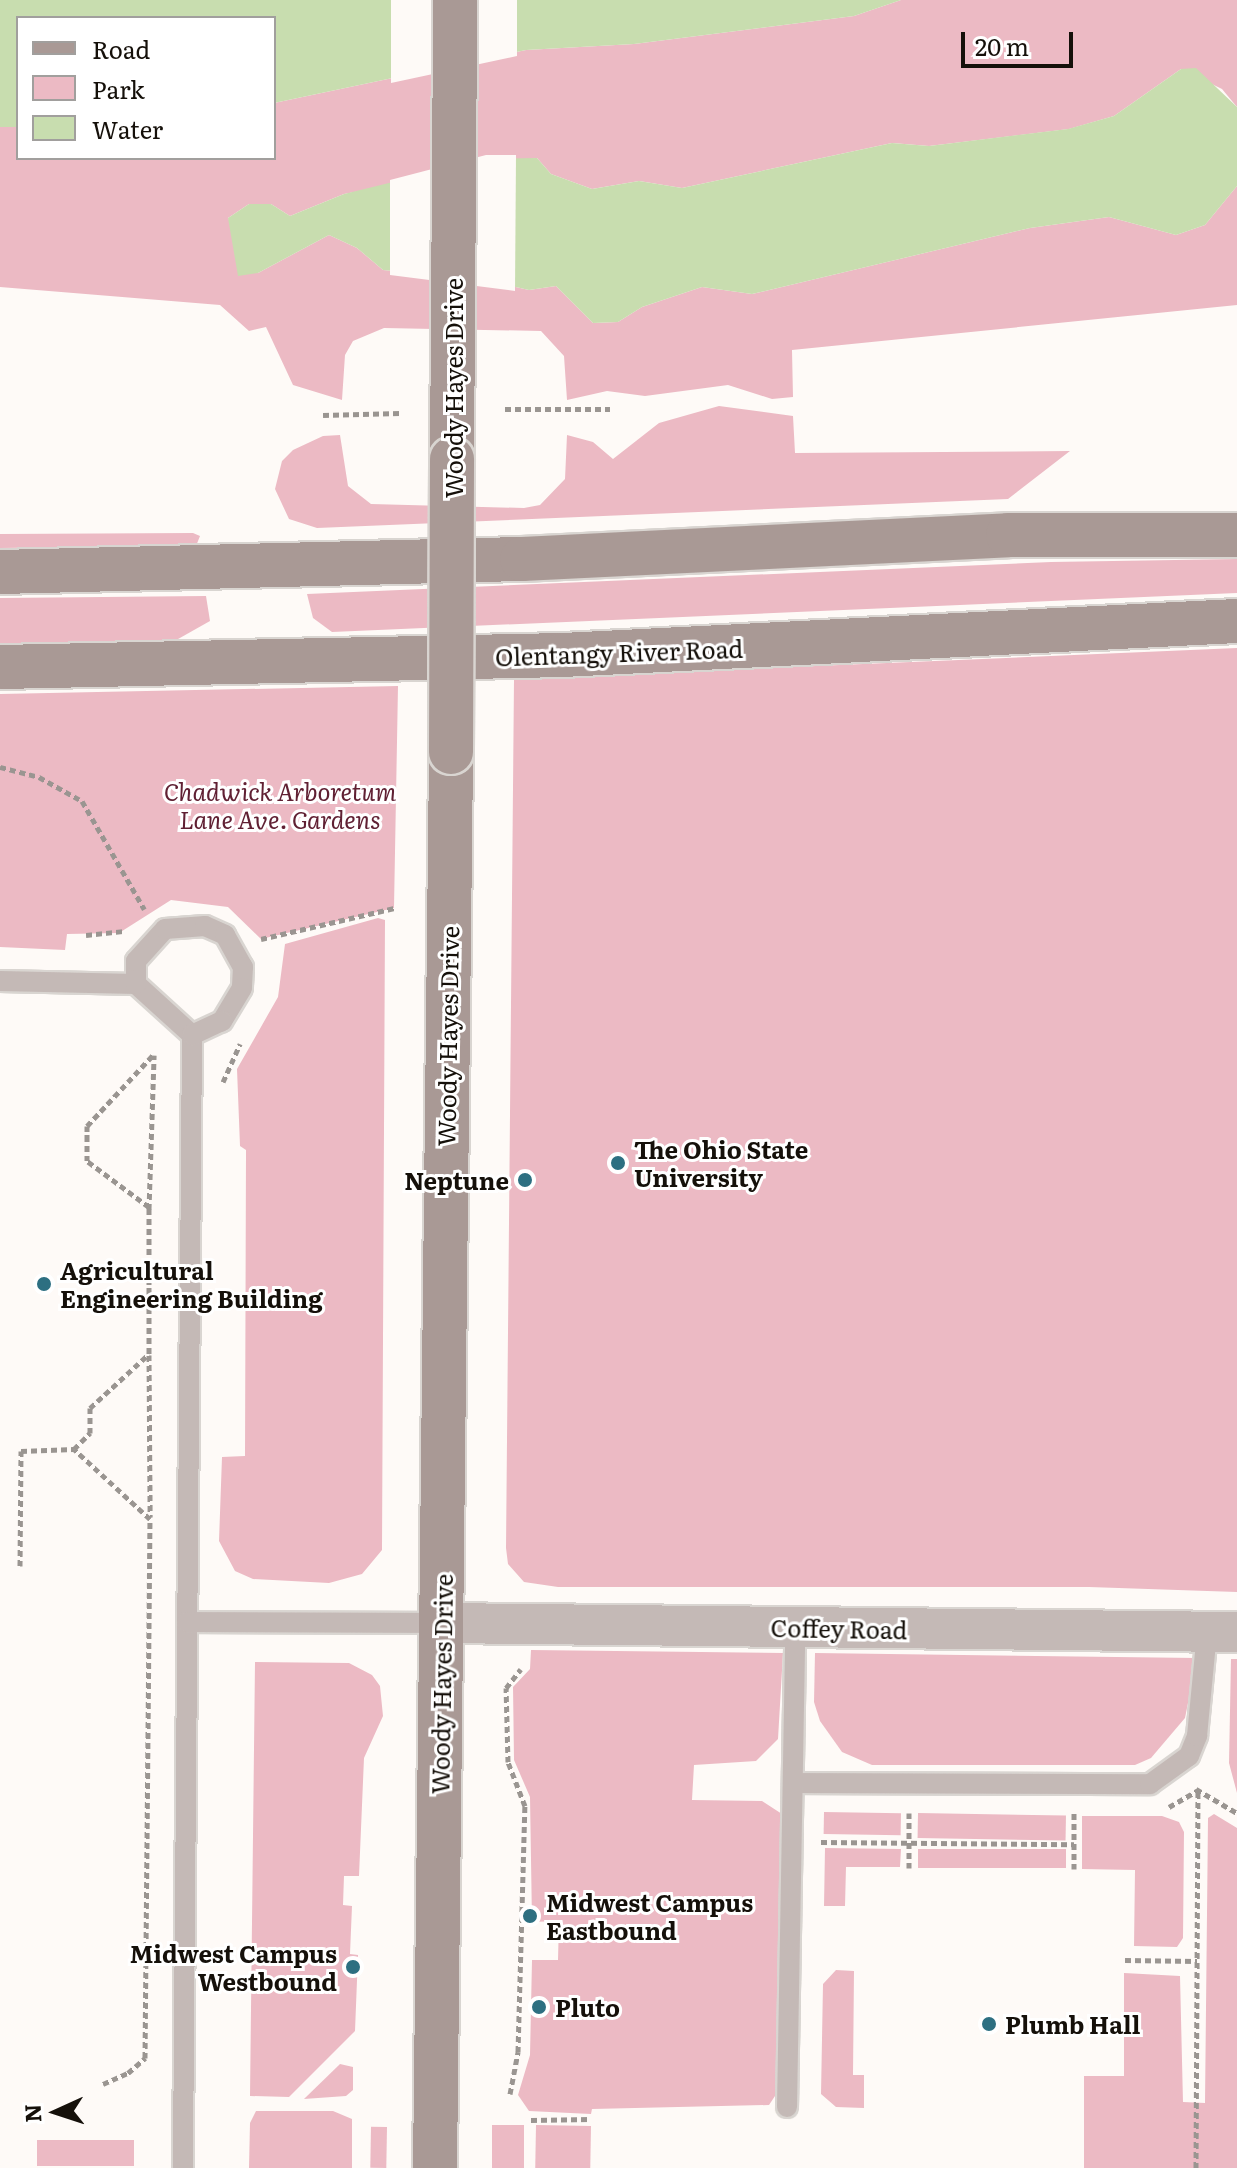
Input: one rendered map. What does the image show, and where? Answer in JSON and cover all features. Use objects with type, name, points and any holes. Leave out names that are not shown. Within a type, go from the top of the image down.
[{"type":"main road","name":"Woody Hayes Drive","points":[[435,2168],[451,752],[455,0]]},
{"type":"main road","points":[[0,572],[507,560],[1008,535],[1237,535]]},
{"type":"main road","name":"Olentangy River Road","points":[[0,667],[547,656],[1237,621]]},
{"type":"street","name":"Coffey Road","points":[[441,1623],[1222,1632]]},
{"type":"lane","points":[[136,984],[136,961],[165,929],[205,926],[225,935],[243,967],[242,988],[222,1021],[192,1035]]},
{"type":"lane","points":[[0,981],[136,984],[192,1035],[183,2168]]},
{"type":"lane","points":[[187,1622],[441,1623]]},
{"type":"lane","points":[[787,2107],[795,1627]]},
{"type":"lane","points":[[793,1783],[1128,1787],[1168,1774],[1189,1756],[1197,1736],[1222,1632]]},
{"type":"path","points":[[505,409],[610,409]]},
{"type":"path","points":[[323,415],[400,413]]},
{"type":"path","points":[[0,767],[39,777],[82,801],[147,914]]},
{"type":"path","points":[[261,939],[394,908]]},
{"type":"path","points":[[103,2084],[128,2073],[145,2058],[150,1519],[149,1207],[154,1054],[87,1126],[87,1161],[149,1207]]},
{"type":"path","points":[[20,1566],[21,1451],[74,1449],[90,1433],[90,1408],[149,1354]]},
{"type":"path","points":[[74,1449],[150,1519]]},
{"type":"path","points":[[510,2094],[518,2052],[525,1806],[508,1762],[506,1688],[521,1669]]},
{"type":"path","points":[[1168,1774],[1237,1813]]},
{"type":"path","points":[[1196,2168],[1198,1790]]},
{"type":"path","points":[[909,1806],[909,1868]]},
{"type":"path","points":[[1074,1869],[1075,1808]]},
{"type":"path","points":[[792,1841],[1074,1844]]},
{"type":"path","points":[[1125,1960],[1197,1961]]},
{"type":"path","points":[[531,2120],[591,2119]]},
{"type":"green space","points":[[901,0],[1237,0],[1237,107],[1222,89],[1181,69],[1114,116],[1069,129],[929,146],[892,143],[682,188],[639,181],[592,189],[551,174],[537,158],[344,194],[290,216],[271,204],[249,204],[228,218],[258,273],[329,235],[357,248],[383,270],[480,279],[529,290],[556,286],[593,323],[618,322],[642,307],[702,287],[752,294],[1030,228],[1109,217],[1176,235],[1205,225],[1237,186],[1237,305],[792,350],[793,397],[772,399],[728,385],[645,396],[607,391],[567,400],[564,356],[541,331],[384,328],[353,341],[345,355],[342,400],[293,385],[266,327],[249,331],[220,305],[0,287],[0,127],[16,127],[16,160],[276,160],[276,103],[526,50],[634,44],[854,16]]},
{"type":"green space","points":[[719,406],[793,416],[795,453],[1070,451],[1008,499],[317,528],[289,519],[275,489],[282,461],[293,450],[323,436],[340,435],[348,486],[371,504],[524,508],[540,505],[565,479],[567,435],[593,442],[613,459],[659,423]]},
{"type":"green space","points":[[193,533],[200,536],[196,546],[0,548],[0,534]]},
{"type":"green space","points":[[1237,559],[1237,593],[332,632],[313,618],[307,594],[1051,562]]},
{"type":"green space","points":[[206,596],[210,621],[171,643],[0,643],[0,598]]},
{"type":"green space","points":[[1237,648],[1237,1592],[1089,1587],[558,1587],[524,1582],[508,1564],[506,1548],[514,679]]},
{"type":"green space","name":"Chadwick Arboretum Lane Ave. Gardens","points":[[398,686],[394,908],[261,939],[228,907],[171,900],[119,933],[67,934],[65,950],[0,947],[0,694]]},
{"type":"green space","points":[[378,918],[385,920],[382,1550],[362,1574],[329,1583],[253,1579],[235,1571],[219,1541],[222,1457],[245,1456],[246,1150],[240,1146],[237,1069],[278,997],[285,944]]},
{"type":"green space","points":[[531,1650],[783,1653],[778,1739],[756,1761],[694,1765],[692,1800],[762,1801],[782,1814],[777,2093],[769,2105],[592,2109],[591,2114],[529,2111],[518,2095],[530,2055],[532,1960],[558,1960],[559,1921],[532,1922],[530,1797],[514,1760],[513,1687],[530,1669]]},
{"type":"green space","points":[[815,1653],[1197,1658],[1185,1718],[1151,1758],[1135,1765],[872,1765],[842,1752],[820,1721],[814,1702]]},
{"type":"green space","points":[[1231,1659],[1237,1659],[1237,1793],[1229,1763]]},
{"type":"green space","points":[[255,1662],[349,1663],[372,1675],[380,1686],[383,1716],[364,1758],[359,1876],[344,1876],[343,1905],[352,1906],[350,1954],[358,1955],[355,2031],[289,2097],[250,2096]]},
{"type":"green space","points":[[824,1812],[901,1813],[901,1835],[824,1834]]},
{"type":"green space","points":[[918,1813],[1066,1816],[1066,1841],[918,1838]]},
{"type":"green space","points":[[1214,1814],[1237,1828],[1237,2168],[1084,2168],[1084,2076],[1124,2076],[1124,1973],[1180,1976],[1183,2102],[1205,2103],[1208,1818]]},
{"type":"green space","points":[[1082,1816],[1162,1816],[1179,1822],[1184,1832],[1183,1938],[1177,1947],[1134,1946],[1135,1870],[1082,1869]]},
{"type":"green space","points":[[825,1848],[901,1849],[900,1867],[846,1867],[845,1906],[824,1906]]},
{"type":"green space","points":[[918,1849],[1066,1849],[1066,1868],[918,1868]]},
{"type":"green space","points":[[836,1970],[854,1971],[853,2075],[864,2075],[864,2108],[836,2107],[821,2094],[823,1984]]},
{"type":"green space","points":[[340,2064],[353,2067],[353,2090],[346,2096],[304,2099]]},
{"type":"green space","points":[[256,2111],[333,2111],[352,2119],[352,2168],[249,2168],[250,2123]]},
{"type":"green space","points":[[492,2125],[524,2125],[524,2168],[492,2168]]},
{"type":"green space","points":[[536,2125],[591,2126],[590,2168],[535,2168]]},
{"type":"green space","points":[[371,2127],[387,2127],[386,2168],[370,2168]]},
{"type":"green space","points":[[37,2140],[134,2140],[134,2166],[37,2166]]},
{"type":"water","points":[[0,0],[901,0],[854,16],[634,44],[526,50],[276,103],[276,16],[16,16],[16,127],[0,127]]},
{"type":"water","points":[[1196,68],[1237,107],[1237,186],[1205,225],[1176,235],[1109,217],[1030,228],[752,294],[702,287],[642,307],[618,322],[593,323],[556,286],[529,290],[480,279],[383,270],[357,248],[329,235],[258,273],[238,276],[228,218],[249,204],[271,204],[290,216],[344,194],[487,159],[537,158],[551,174],[592,189],[639,181],[682,188],[892,143],[929,146],[1068,129],[1114,116],[1181,69]]},
{"type":"pier","points":[[391,0],[517,0],[517,56],[391,83]]},
{"type":"pier","points":[[486,155],[516,155],[515,291],[390,275],[390,180]]},
{"type":"place","name":"The Ohio State University","points":[[618,1163]]},
{"type":"place","name":"Neptune","points":[[525,1180]]},
{"type":"place","name":"Agricultural Engineering Building","points":[[44,1284]]},
{"type":"place","name":"Midwest Campus Eastbound","points":[[530,1916]]},
{"type":"place","name":"Midwest Campus Westbound","points":[[353,1967]]},
{"type":"place","name":"Pluto","points":[[539,2007]]},
{"type":"place","name":"Plumb Hall","points":[[989,2024]]}]
